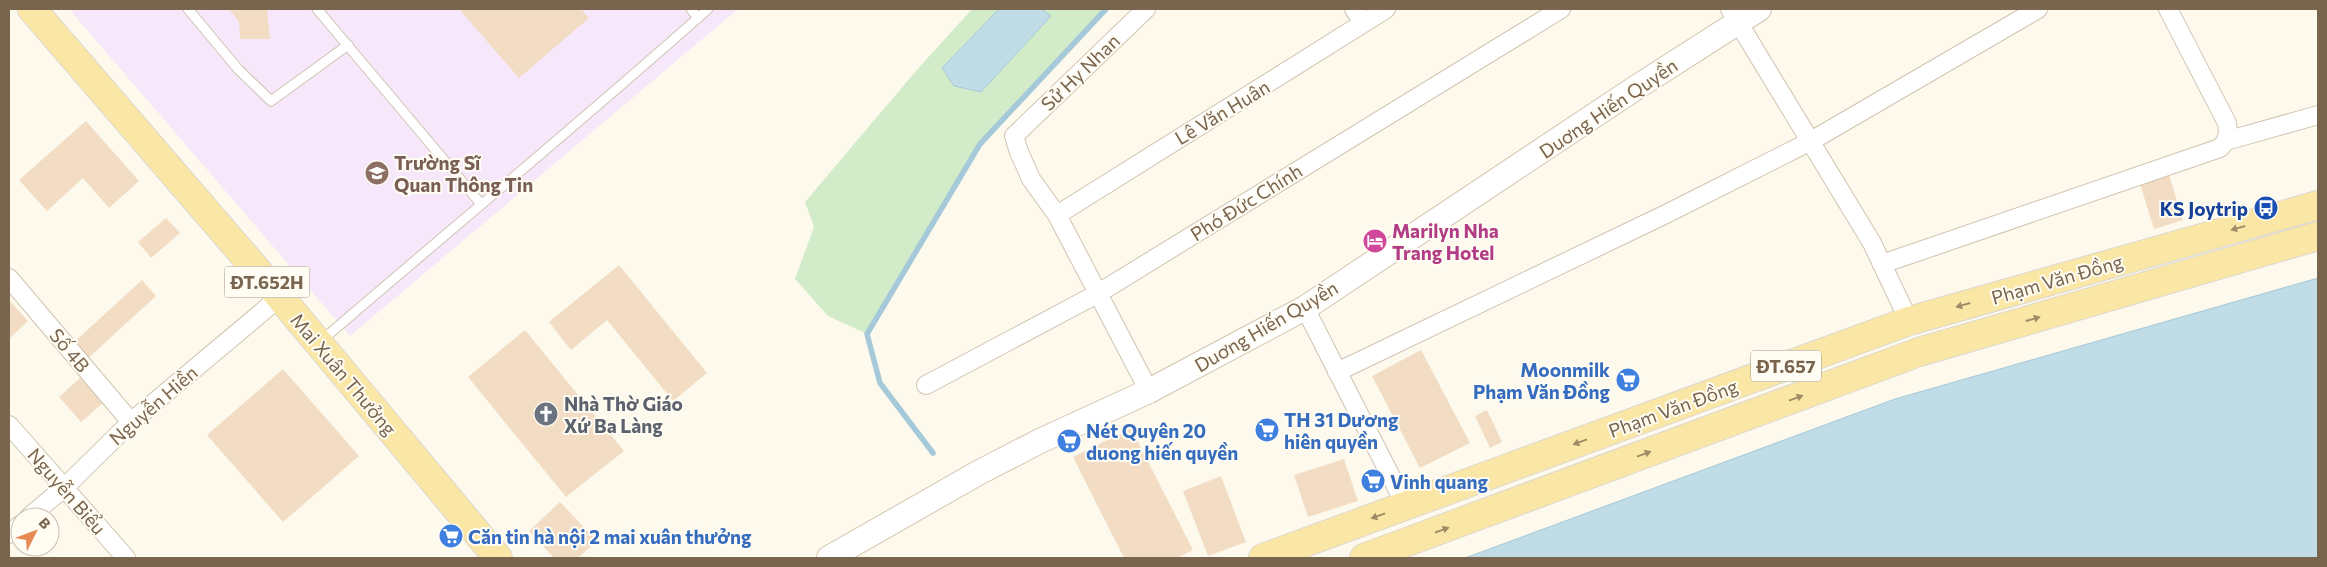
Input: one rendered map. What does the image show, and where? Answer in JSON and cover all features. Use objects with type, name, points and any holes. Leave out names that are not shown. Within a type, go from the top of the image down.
[{"type":"main road","name":"Mai Xuân Thưởng","points":[[32,9],[280,297],[498,558]]},
{"type":"main road","name":"Phạm Văn Đồng","points":[[1263,558],[1910,321],[2318,205]]},
{"type":"main road","name":"Phạm Văn Đồng","points":[[1364,558],[1919,352],[2318,236]]},
{"type":"main road","points":[[1910,321],[1919,352]]},
{"type":"street","name":"Sử Hy Nhan","points":[[1057,215],[1031,179],[1014,136],[1146,9]]},
{"type":"street","name":"Lê Văn Huân","points":[[1057,215],[1359,16],[1386,9]]},
{"type":"street","name":"Phó Đức Chính","points":[[926,385],[1097,294],[1561,9]]},
{"type":"street","name":"Duơng Hiến Quyền","points":[[829,558],[978,473],[1040,441],[1149,391],[1305,308],[1637,87],[1734,16],[1759,9]]},
{"type":"street","points":[[1337,372],[1666,214],[1811,141],[2038,9]]},
{"type":"street","points":[[1882,264],[2220,148],[2226,141],[2229,133],[2227,123],[2168,9]]},
{"type":"street","points":[[1734,16],[1872,243],[1910,321]]},
{"type":"street","points":[[2226,141],[2318,115]]},
{"type":"street","points":[[1057,215],[1149,391]]},
{"type":"street","name":"Số 4B","points":[[9,278],[131,422]]},
{"type":"street","name":"Nguyễn Hiền","points":[[41,507],[65,487],[131,422],[280,297]]},
{"type":"street","points":[[1305,308],[1406,506]]},
{"type":"street","name":"Nguyễn Biểu","points":[[9,425],[126,558]]},
{"type":"lane","points":[[188,9],[238,69],[271,101],[348,45]]},
{"type":"lane","points":[[317,9],[481,204]]},
{"type":"lane","points":[[691,9],[698,18]]},
{"type":"lane","points":[[319,344],[481,204],[547,151],[708,9]]},
{"type":"shaded area","name":"Trường Sĩ Quan Thông Tin","points":[[69,9],[738,9],[350,336]]},
{"type":"green space","points":[[972,9],[999,9],[942,68],[1050,16],[1042,9],[1106,9],[980,144],[867,334],[828,316],[795,279],[814,227],[805,202],[915,72]]},
{"type":"water","points":[[999,9],[1042,9],[1051,16],[981,92],[954,86],[942,68]]},
{"type":"water","points":[[2318,278],[2318,558],[1465,558],[1895,399]]},
{"type":"building","points":[[229,9],[267,9],[270,39],[240,39],[239,22]]},
{"type":"building","points":[[459,9],[581,9],[589,18],[519,78]]},
{"type":"building","points":[[86,121],[139,181],[109,208],[83,178],[47,211],[19,180]]},
{"type":"building","points":[[2168,172],[2183,220],[2154,229],[2139,181]]},
{"type":"building","points":[[166,218],[180,233],[151,258],[138,242]]},
{"type":"building","points":[[619,265],[707,373],[673,401],[607,320],[571,350],[549,322]]},
{"type":"building","points":[[142,280],[156,296],[86,360],[72,344]]},
{"type":"building","points":[[10,301],[28,321],[9,339],[9,303]]},
{"type":"building","name":"Nhà Thờ Giáo Xứ Ba Làng","points":[[525,330],[624,451],[566,497],[468,377]]},
{"type":"building","points":[[1421,350],[1470,443],[1420,468],[1372,376]]},
{"type":"building","points":[[283,369],[359,456],[283,522],[207,435]]},
{"type":"building","points":[[80,378],[103,403],[81,422],[59,397]]},
{"type":"building","points":[[1487,410],[1502,442],[1490,448],[1475,416]]},
{"type":"building","points":[[1131,428],[1193,550],[1177,558],[1124,558],[1073,457]]},
{"type":"building","points":[[1344,459],[1358,501],[1308,517],[1294,475]]},
{"type":"building","points":[[1221,476],[1246,542],[1208,556],[1183,491]]},
{"type":"building","points":[[560,502],[597,541],[578,558],[554,558],[529,531]]},
{"type":"waterway","points":[[933,453],[880,383],[867,334],[980,144],[1106,9]]},
{"type":"place","name":"Trường Sĩ Quan Thông Tin","points":[[377,173]]},
{"type":"place","name":"KS Joytrip","points":[[2266,208]]},
{"type":"place","name":"Marilyn Nha Trang Hotel","points":[[1375,241]]},
{"type":"place","name":"Moonmilk Phạm Văn Đồng","points":[[1628,380]]},
{"type":"place","name":"Nhà Thờ Giáo Xứ Ba Làng","points":[[546,414]]},
{"type":"place","name":"TH 31 Dương hiên quyền","points":[[1267,430]]},
{"type":"place","name":"Nét Quyên 20 duong hiến quyền","points":[[1069,441]]},
{"type":"place","name":"Vinh quang","points":[[1373,481]]},
{"type":"place","name":"Căn tin hà nội 2 mai xuân thưởng","points":[[451,536]]}]
